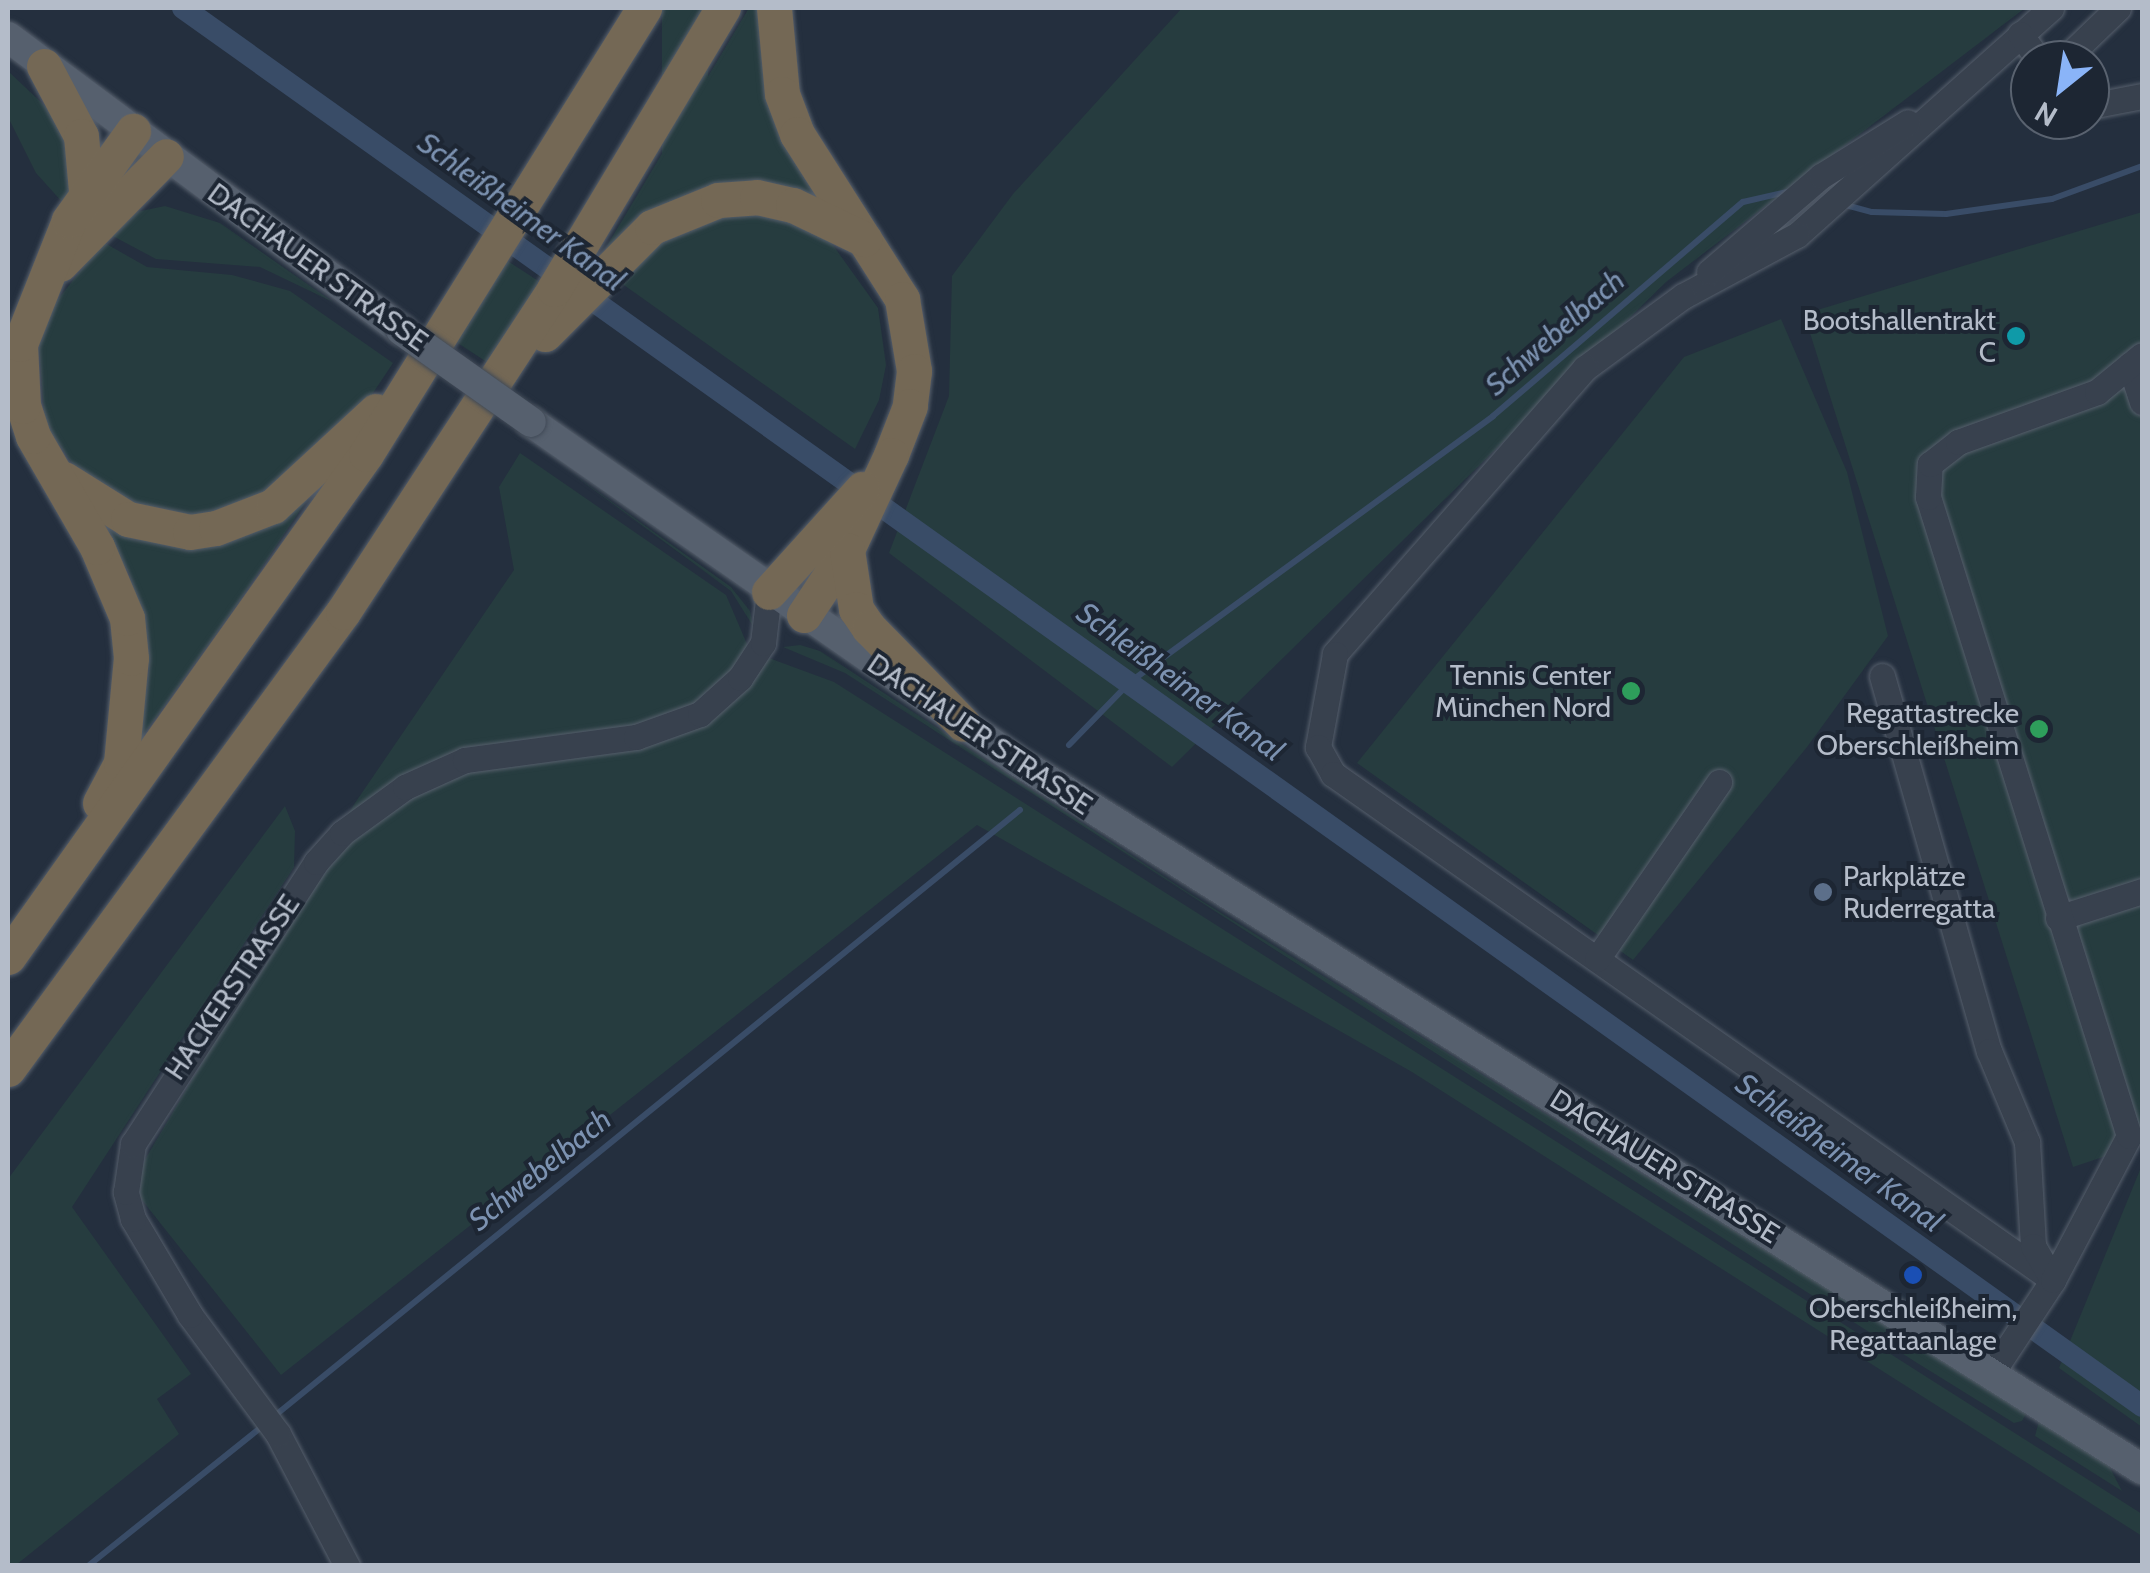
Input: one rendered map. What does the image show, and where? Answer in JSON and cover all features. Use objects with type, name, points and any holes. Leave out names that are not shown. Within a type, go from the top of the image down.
[{"type":"highway","points":[[14,949],[201,694],[425,362],[644,8]]},
{"type":"highway","points":[[8,1069],[257,734],[483,400],[574,283],[722,8]]},
{"type":"highway","points":[[774,8],[782,94],[798,134],[902,300],[912,336],[910,406],[892,455],[804,614]]},
{"type":"highway","points":[[44,66],[81,136],[86,191]]},
{"type":"highway","points":[[14,949],[121,763],[130,700],[126,618],[98,547],[33,436],[19,373],[20,344],[39,287],[86,191],[133,131]]},
{"type":"highway","points":[[39,287],[166,156]]},
{"type":"highway","points":[[574,283],[652,227],[718,200],[757,197],[792,205],[865,240]]},
{"type":"highway","points":[[51,469],[128,520],[190,532],[216,528],[273,506],[298,487],[425,362]]},
{"type":"highway","points":[[769,592],[848,530]]},
{"type":"highway","points":[[848,530],[856,608],[869,628],[963,724]]},
{"type":"main road","name":"DACHAUER STRASSE","points":[[8,37],[401,330],[769,592],[963,724],[1994,1371],[2142,1469]]},
{"type":"street","points":[[1683,296],[1797,236],[2051,8]]},
{"type":"street","points":[[2085,40],[2118,8]]},
{"type":"street","points":[[2020,34],[2024,40]]},
{"type":"street","points":[[1960,88],[1821,176],[1759,225],[1683,296],[1585,368],[1366,612],[1335,654],[1324,692],[1318,746],[1333,774],[1596,959],[2047,1289]]},
{"type":"street","points":[[2110,102],[2142,96]]},
{"type":"street","points":[[2136,360],[2142,402]]},
{"type":"street","points":[[1994,1371],[2047,1289],[2136,1133],[2058,918],[1928,497],[1930,464],[1958,442],[2097,392],[2136,360]]},
{"type":"street","name":"HACKERSTRASSE","points":[[762,643],[769,592]]},
{"type":"street","name":"HACKERSTRASSE","points":[[347,1566],[278,1434],[190,1314],[132,1218],[127,1166],[146,1116],[316,862],[372,808],[465,760],[636,736],[700,714],[740,678],[762,643],[804,614]]},
{"type":"street","points":[[1882,676],[1990,1051],[2027,1142],[2033,1246],[2047,1289]]},
{"type":"street","points":[[1596,959],[1719,782]]},
{"type":"street","points":[[2058,918],[2142,892]]},
{"type":"green space","points":[[662,8],[708,8],[708,270],[662,270]]},
{"type":"green space","points":[[749,8],[763,8],[833,206],[761,184],[605,249]]},
{"type":"green space","points":[[1182,8],[2025,8],[1666,282],[1172,767],[889,553],[949,396],[952,276],[1013,194]]},
{"type":"green space","points":[[8,71],[63,123],[71,189],[63,203],[36,173],[8,117]]},
{"type":"green space","points":[[165,206],[220,223],[333,302],[260,267],[156,259],[109,234],[131,213]]},
{"type":"green space","points":[[767,211],[830,241],[878,308],[886,365],[879,400],[855,449],[614,278],[657,236],[710,212]]},
{"type":"green space","name":"Regattastrecke Oberschleißheim","points":[[2142,212],[2142,1144],[2073,1167],[1804,314]]},
{"type":"green space","points":[[103,242],[147,267],[232,275],[290,291],[393,363],[371,396],[254,506],[176,519],[87,484],[45,425],[39,346],[52,307]]},
{"type":"green space","points":[[506,260],[541,283],[489,363],[454,341]]},
{"type":"green space","name":"Tennis Center München Nord","points":[[1781,319],[1847,472],[1888,636],[1807,747],[1633,960],[1357,763],[1684,357]]},
{"type":"green space","points":[[520,453],[726,595],[750,651],[834,682],[2142,1514],[2142,1536],[1412,1072],[977,825],[281,1375],[130,1185],[355,803],[514,570],[499,487]]},
{"type":"green space","points":[[567,470],[731,587],[750,611],[753,626],[731,591]]},
{"type":"green space","points":[[311,494],[137,744],[149,670],[144,627],[129,573],[90,514],[116,528]]},
{"type":"green space","points":[[800,645],[820,651],[1189,893],[2027,1412],[2022,1421],[2014,1423],[1914,1361],[845,673],[783,647]]},
{"type":"green space","points":[[285,806],[295,831],[294,867],[72,1207],[191,1374],[157,1399],[179,1434],[16,1565],[8,1565],[8,1179]]},
{"type":"green space","points":[[2142,1165],[2142,1427],[2059,1368]]},
{"type":"green space","points":[[2039,1421],[2108,1464],[2122,1491],[2035,1436]]},
{"type":"waterway","name":"Schleißheimer Kanal","points":[[183,8],[2142,1406]]},
{"type":"waterway","name":"Schwebelbach","points":[[1842,204],[1872,212],[1946,214],[2052,199],[2142,166]]},
{"type":"waterway","name":"Schwebelbach","points":[[1069,745],[1130,682],[1493,416],[1743,202],[1791,191]]},
{"type":"waterway","name":"Schwebelbach","points":[[272,1418],[1020,810]]},
{"type":"waterway","name":"Schwebelbach","points":[[88,1566],[263,1426]]},
{"type":"place","name":"Bootshallentrakt C","points":[[2016,336]]},
{"type":"place","name":"Tennis Center München Nord","points":[[1631,691]]},
{"type":"place","name":"Regattastrecke Oberschleißheim","points":[[2039,729]]},
{"type":"place","name":"Parkplätze Ruderregatta","points":[[1823,892]]},
{"type":"place","name":"Oberschleißheim, Regattaanlage","points":[[1913,1275]]}]
